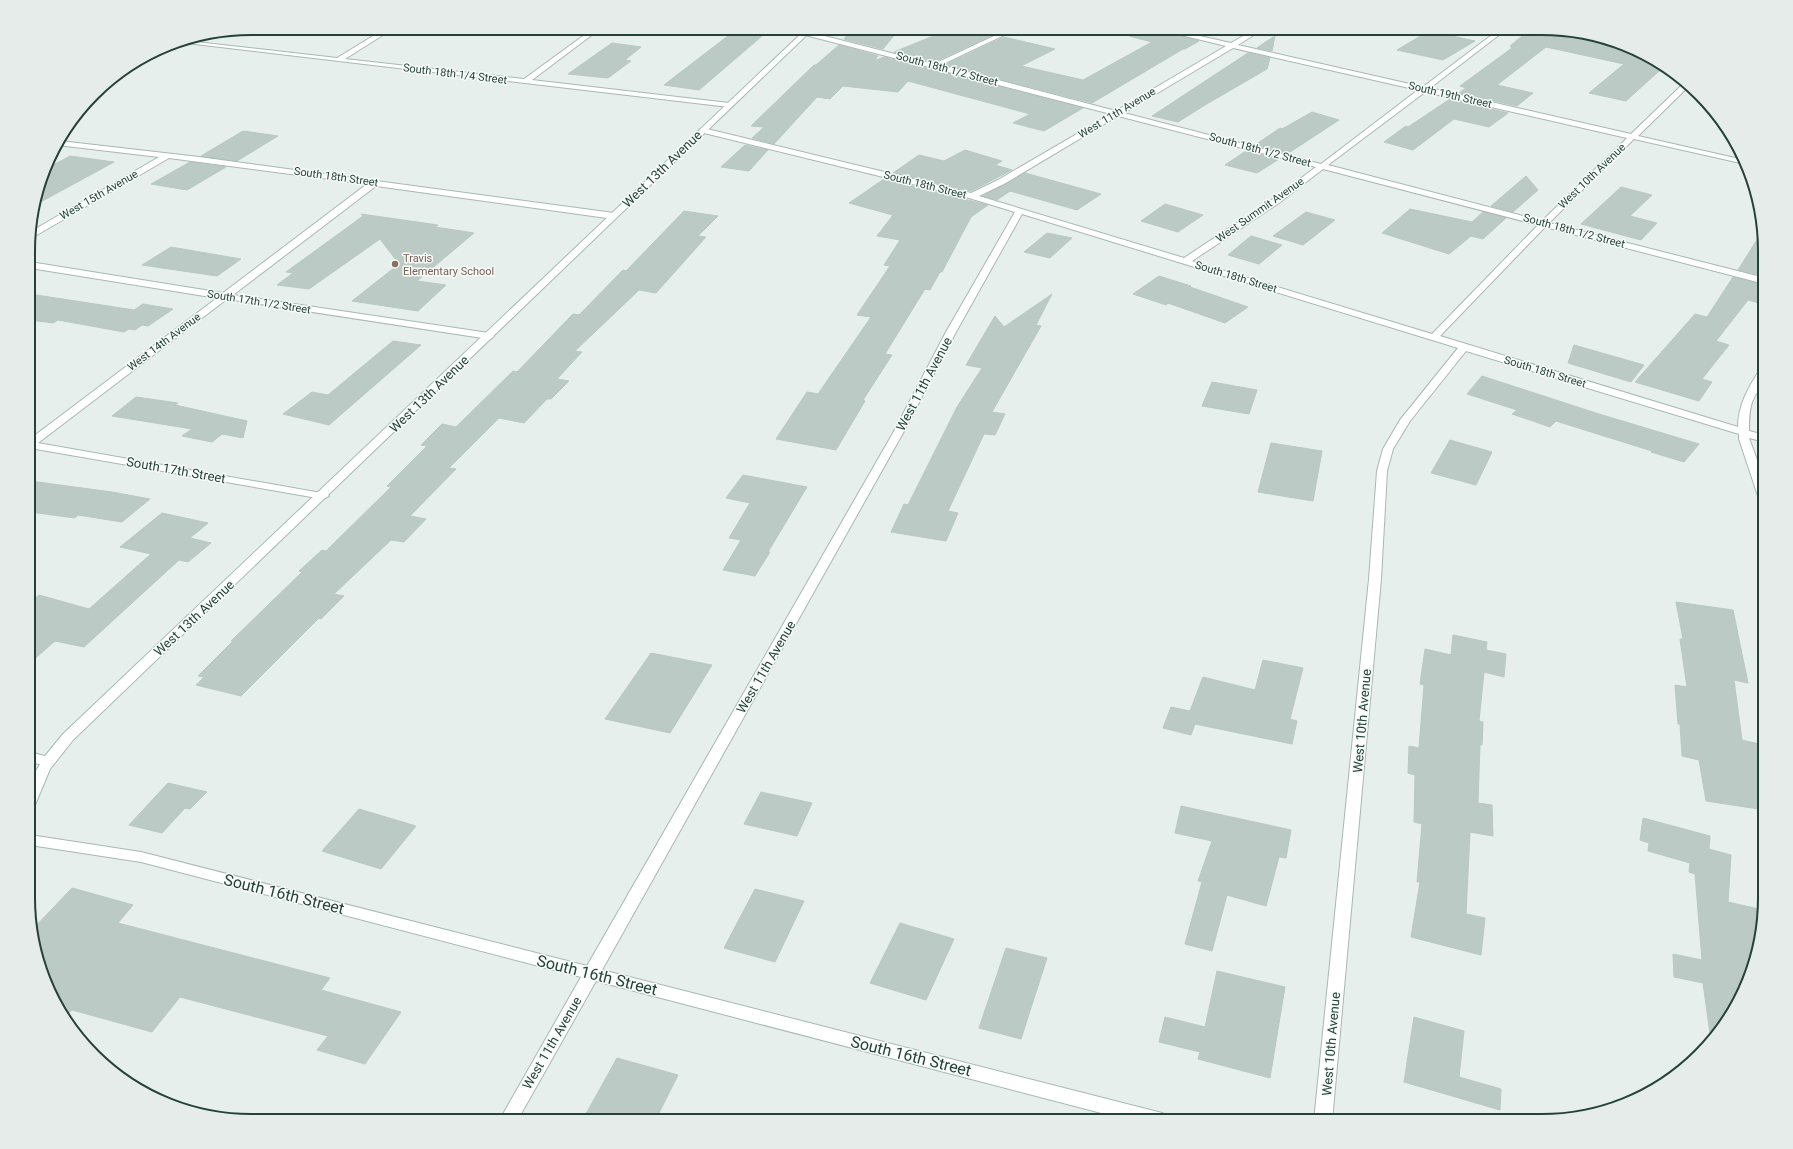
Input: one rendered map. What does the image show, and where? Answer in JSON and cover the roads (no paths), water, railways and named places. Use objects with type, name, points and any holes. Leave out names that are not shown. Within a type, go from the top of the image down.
[{"type":"street","points":[[338,60],[379,35]]},
{"type":"street","points":[[525,82],[589,35]]},
{"type":"street","name":"West 13th Avenue","points":[[47,761],[74,732],[323,496],[804,35]]},
{"type":"street","name":"South 18th 1/2 Street","points":[[822,35],[934,66],[1758,279]]},
{"type":"street","points":[[934,66],[1001,35]]},
{"type":"street","name":"South 19th Street","points":[[1187,35],[1739,161]]},
{"type":"street","name":"West 11th Avenue","points":[[972,196],[1001,182],[1250,35]]},
{"type":"street","name":"West Summit Avenue","points":[[1186,261],[1276,201],[1496,35]]},
{"type":"street","name":"South 18th 1/4 Street","points":[[191,43],[729,106]]},
{"type":"street","name":"West 10th Avenue","points":[[1433,338],[1544,224],[1632,136],[1683,88]]},
{"type":"street","name":"South 18th Street","points":[[703,130],[972,196],[1758,437]]},
{"type":"street","name":"South 18th Street","points":[[64,144],[168,155],[614,216]]},
{"type":"street","name":"West 15th Avenue","points":[[36,233],[168,155]]},
{"type":"street","name":"West 14th Avenue","points":[[35,440],[374,183]]},
{"type":"street","name":"West 11th Avenue","points":[[512,1114],[898,433],[951,332],[1020,211]]},
{"type":"street","name":"South 17th 1/2 Street","points":[[35,266],[489,336]]},
{"type":"street","name":"West 10th Avenue","points":[[1324,1114],[1375,579],[1382,471],[1388,449],[1405,420],[1464,348]]},
{"type":"street","points":[[1758,380],[1744,413],[1744,439],[1758,482]]},
{"type":"street","name":"South 17th Street","points":[[35,445],[323,496]]},
{"type":"street","points":[[35,758],[47,761],[35,782]]},
{"type":"street","name":"South 16th Street","points":[[35,841],[141,857],[1135,1114]]},
{"type":"place","name":"Travis Elementary School","points":[[395,264]]}]
